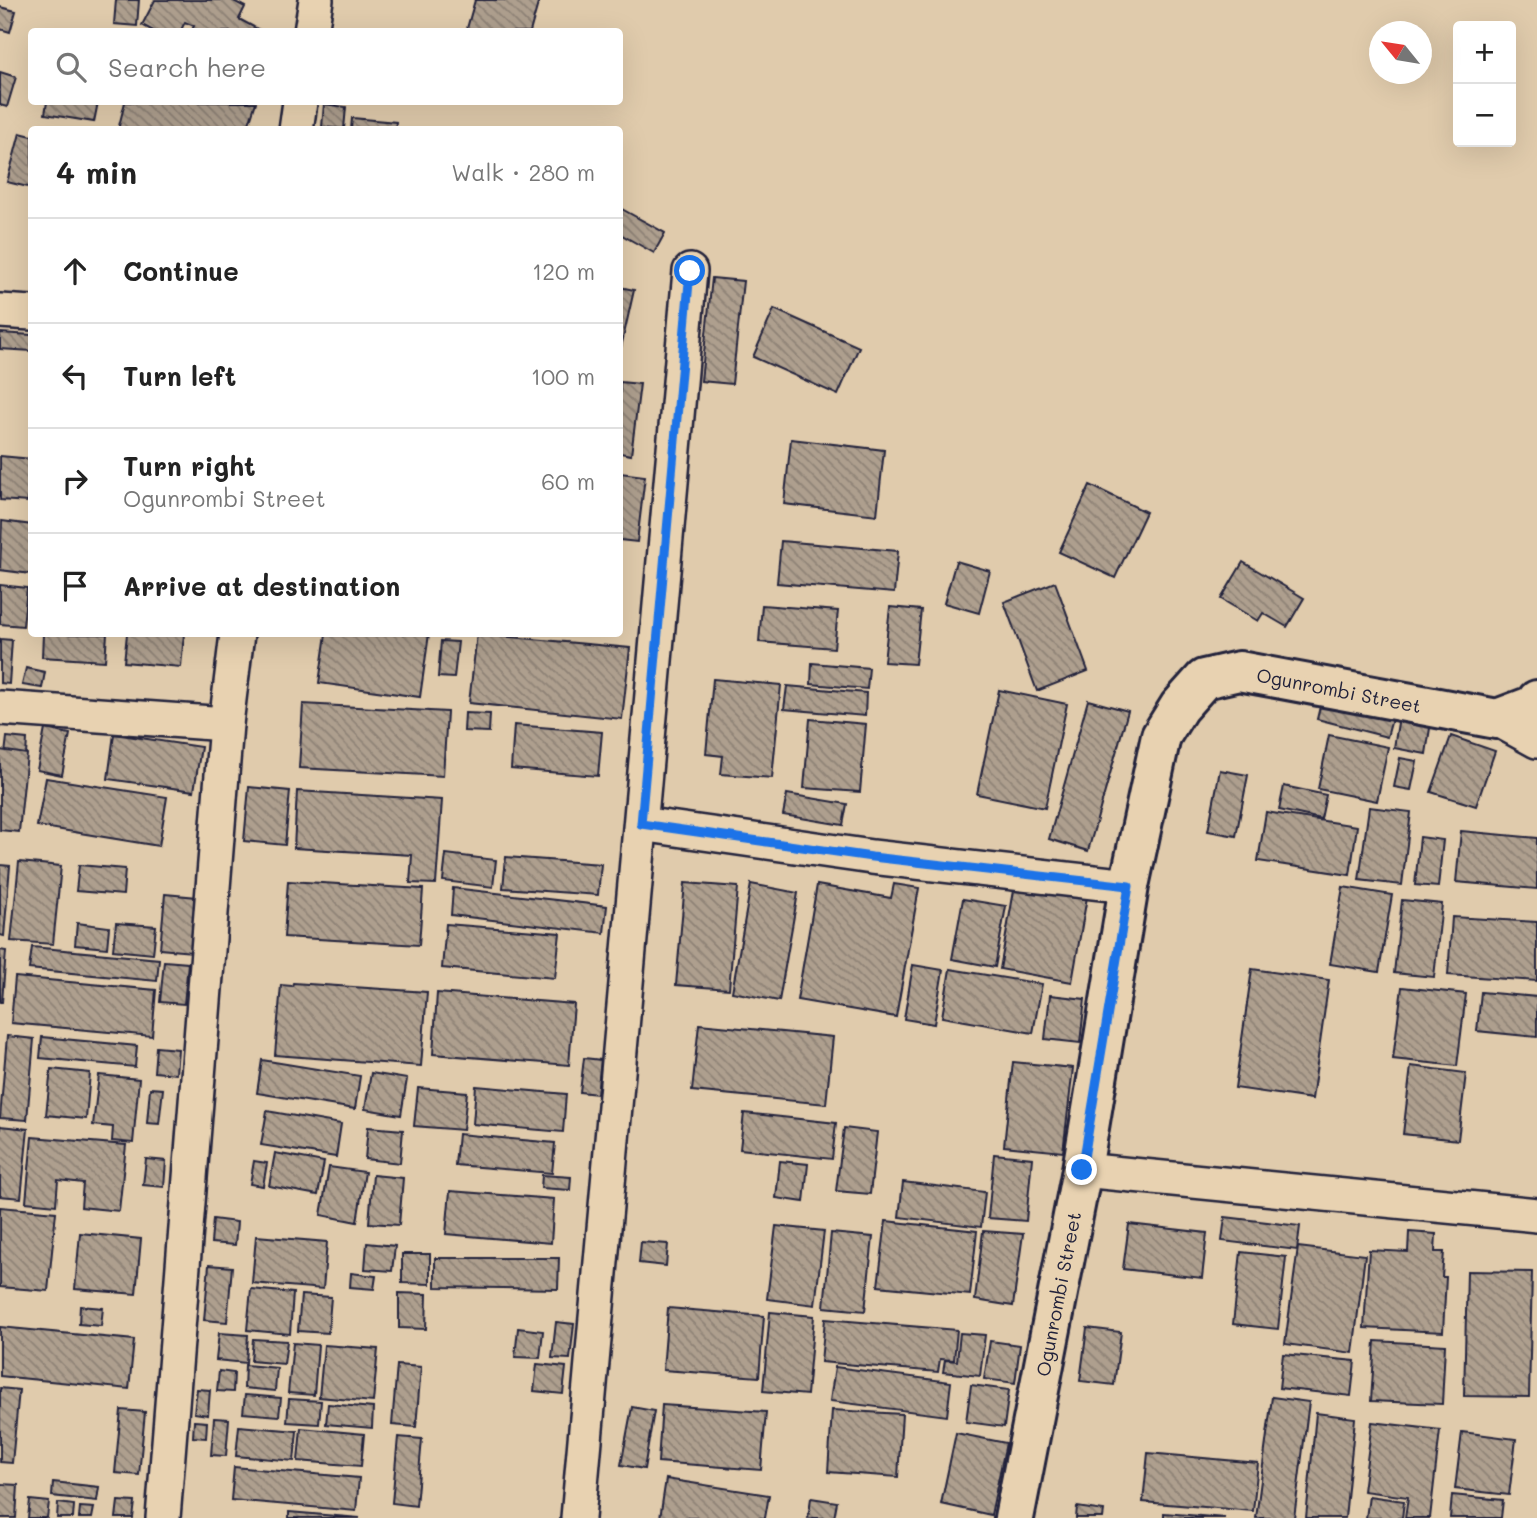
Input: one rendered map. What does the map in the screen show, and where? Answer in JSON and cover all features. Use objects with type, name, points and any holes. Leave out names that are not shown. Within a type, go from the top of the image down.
[{"type":"street","points":[[312,28],[316,0]]},
{"type":"street","points":[[297,126],[300,105]]},
{"type":"street","points":[[578,1518],[690,271]]},
{"type":"street","points":[[0,311],[28,313]]},
{"type":"street","points":[[163,1518],[226,724],[237,637]]},
{"type":"street","name":"Ogunrombi Street","points":[[1014,1518],[1082,1170],[1129,886],[1161,736],[1179,707],[1205,679],[1239,671],[1497,719]]},
{"type":"street","points":[[1497,719],[1534,705],[1537,700]]},
{"type":"street","points":[[0,708],[226,724]]},
{"type":"street","points":[[1497,719],[1537,741]]},
{"type":"street","points":[[641,824],[872,857],[1129,886]]},
{"type":"street","points":[[1082,1170],[1537,1215]]},
{"type":"building","points":[[116,0],[139,0],[137,26],[114,24]]},
{"type":"building","points":[[155,0],[232,0],[245,7],[239,19],[256,28],[193,28],[194,26],[185,22],[182,28],[148,28],[142,25]]},
{"type":"building","points":[[475,0],[539,0],[531,28],[467,28]]},
{"type":"building","points":[[0,7],[16,11],[10,32],[0,29]]},
{"type":"building","points":[[0,72],[16,77],[7,107],[0,105]]},
{"type":"building","points":[[46,105],[97,105],[94,122],[45,114]]},
{"type":"building","points":[[124,105],[255,105],[248,126],[119,126]]},
{"type":"building","points":[[324,105],[346,107],[344,126],[322,126]]},
{"type":"building","points":[[352,118],[396,122],[396,126],[351,126]]},
{"type":"building","points":[[20,133],[28,135],[28,187],[7,182]]},
{"type":"building","points":[[623,210],[665,233],[654,253],[623,236]]},
{"type":"building","points":[[712,278],[743,281],[732,384],[701,381]]},
{"type":"building","points":[[623,288],[634,290],[623,339]]},
{"type":"building","points":[[774,309],[859,347],[838,395],[753,357]]},
{"type":"building","points":[[0,333],[28,335],[28,351],[0,349]]},
{"type":"building","points":[[623,382],[640,384],[631,455],[623,454]]},
{"type":"building","points":[[791,439],[884,450],[877,515],[784,504]]},
{"type":"building","points":[[0,456],[28,459],[28,502],[0,500]]},
{"type":"building","points":[[623,473],[645,476],[637,542],[623,540]]},
{"type":"building","points":[[1090,485],[1146,512],[1115,578],[1059,552]]},
{"type":"building","points":[[2,521],[28,524],[28,574],[0,570]]},
{"type":"building","points":[[781,541],[898,551],[894,593],[777,583]]},
{"type":"building","points":[[956,561],[990,571],[979,613],[944,603]]},
{"type":"building","points":[[1243,562],[1304,598],[1287,627],[1263,613],[1258,621],[1221,599]]},
{"type":"building","points":[[1055,582],[1088,671],[1037,691],[1004,602]]},
{"type":"building","points":[[0,585],[27,588],[23,626],[0,624]]},
{"type":"building","points":[[762,605],[838,611],[834,648],[759,642]]},
{"type":"building","points":[[890,607],[921,610],[915,664],[884,662]]},
{"type":"building","points":[[43,637],[107,637],[105,661],[42,657]]},
{"type":"building","points":[[127,637],[184,637],[181,667],[124,662]]},
{"type":"building","points":[[326,637],[429,637],[420,697],[319,683]]},
{"type":"building","points":[[477,637],[510,637],[630,648],[622,719],[469,703]]},
{"type":"building","points":[[0,639],[12,640],[9,684],[0,683]]},
{"type":"building","points":[[441,641],[458,642],[454,678],[438,677]]},
{"type":"building","points":[[812,663],[869,668],[867,689],[811,684]]},
{"type":"building","points":[[26,668],[45,672],[42,688],[22,685]]},
{"type":"building","points":[[713,679],[781,685],[772,778],[721,774],[723,756],[706,754]]},
{"type":"building","points":[[787,686],[866,693],[865,716],[784,709]]},
{"type":"building","points":[[999,690],[1067,704],[1045,808],[977,794]]},
{"type":"building","points":[[1323,694],[1394,712],[1387,737],[1317,719]]},
{"type":"building","points":[[1088,700],[1128,711],[1088,851],[1049,839]]},
{"type":"building","points":[[303,704],[447,712],[443,776],[299,768]]},
{"type":"building","points":[[1400,710],[1432,715],[1426,754],[1394,748]]},
{"type":"building","points":[[465,713],[490,714],[489,732],[464,731]]},
{"type":"building","points":[[810,719],[866,724],[860,792],[804,788]]},
{"type":"building","points":[[514,725],[602,732],[598,776],[511,769]]},
{"type":"building","points":[[45,729],[70,734],[62,775],[37,770]]},
{"type":"building","points":[[114,734],[201,747],[194,791],[108,779]]},
{"type":"building","points":[[1329,735],[1388,747],[1377,801],[1318,789]]},
{"type":"building","points":[[1451,736],[1495,751],[1476,806],[1431,792]]},
{"type":"building","points":[[7,737],[27,739],[26,756],[5,754]]},
{"type":"building","points":[[0,750],[27,754],[19,832],[0,830]]},
{"type":"building","points":[[1400,758],[1417,761],[1411,790],[1394,787]]},
{"type":"building","points":[[1220,770],[1248,775],[1236,836],[1208,831]]},
{"type":"building","points":[[46,778],[167,797],[159,846],[37,826]]},
{"type":"building","points":[[1284,786],[1326,795],[1321,819],[1279,810]]},
{"type":"building","points":[[249,787],[290,791],[285,845],[244,841]]},
{"type":"building","points":[[297,791],[442,800],[436,884],[410,883],[412,855],[294,848]]},
{"type":"building","points":[[787,794],[847,804],[843,825],[783,815]]},
{"type":"building","points":[[1369,807],[1411,812],[1402,885],[1359,880]]},
{"type":"building","points":[[1266,812],[1357,826],[1350,875],[1258,861]]},
{"type":"building","points":[[1461,831],[1537,838],[1537,889],[1456,882]]},
{"type":"building","points":[[1420,837],[1443,840],[1438,887],[1415,885]]},
{"type":"building","points":[[446,854],[496,860],[493,887],[443,881]]},
{"type":"building","points":[[506,857],[601,864],[598,895],[503,888]]},
{"type":"building","points":[[19,862],[61,866],[53,944],[11,941]]},
{"type":"building","points":[[0,865],[10,866],[4,936],[0,935]]},
{"type":"building","points":[[79,865],[125,869],[123,895],[76,891]]},
{"type":"building","points":[[288,881],[423,889],[419,945],[284,937]]},
{"type":"building","points":[[685,883],[738,887],[729,989],[676,985]]},
{"type":"building","points":[[751,884],[798,893],[779,1001],[732,992]]},
{"type":"building","points":[[894,884],[919,888],[896,1017],[797,1000],[817,885],[891,898]]},
{"type":"building","points":[[1015,885],[1087,897],[1072,982],[1000,969]]},
{"type":"building","points":[[1343,887],[1392,895],[1379,972],[1330,964]]},
{"type":"building","points":[[453,888],[607,906],[604,933],[451,915]]},
{"type":"building","points":[[165,894],[197,897],[192,952],[160,949]]},
{"type":"building","points":[[963,899],[1006,906],[995,967],[952,959]]},
{"type":"building","points":[[1402,900],[1442,904],[1434,977],[1394,973]]},
{"type":"building","points":[[1452,917],[1537,922],[1537,981],[1448,975]]},
{"type":"building","points":[[77,923],[109,927],[107,948],[75,945]]},
{"type":"building","points":[[116,923],[156,926],[153,954],[113,950]]},
{"type":"building","points":[[446,924],[560,933],[555,978],[442,968]]},
{"type":"building","points":[[32,947],[159,959],[157,981],[29,969]]},
{"type":"building","points":[[0,950],[6,951],[2,1002],[0,1002]]},
{"type":"building","points":[[164,961],[188,963],[184,1004],[160,1002]]},
{"type":"building","points":[[913,965],[943,970],[934,1024],[904,1019]]},
{"type":"building","points":[[950,969],[1042,984],[1033,1033],[942,1017]]},
{"type":"building","points":[[1252,969],[1329,980],[1312,1099],[1235,1088]]},
{"type":"building","points":[[15,977],[156,990],[152,1036],[11,1023]]},
{"type":"building","points":[[293,983],[427,992],[421,1066],[275,1055],[281,985],[292,986]]},
{"type":"building","points":[[1402,987],[1466,994],[1457,1066],[1393,1059]]},
{"type":"building","points":[[1481,992],[1537,997],[1537,1037],[1477,1031]]},
{"type":"building","points":[[437,993],[574,1004],[569,1065],[433,1054]]},
{"type":"building","points":[[1050,995],[1085,999],[1080,1043],[1045,1039]]},
{"type":"building","points":[[699,1024],[833,1037],[826,1104],[692,1091]]},
{"type":"building","points":[[7,1036],[34,1039],[27,1120],[0,1118]]},
{"type":"building","points":[[42,1037],[137,1046],[135,1067],[40,1058]]},
{"type":"building","points":[[156,1047],[178,1049],[176,1074],[154,1072]]},
{"type":"building","points":[[584,1058],[601,1060],[597,1094],[580,1092]]},
{"type":"building","points":[[262,1060],[360,1076],[355,1109],[257,1093]]},
{"type":"building","points":[[1013,1062],[1073,1068],[1063,1152],[1004,1146]]},
{"type":"building","points":[[1411,1066],[1466,1073],[1458,1140],[1403,1134]]},
{"type":"building","points":[[51,1069],[90,1073],[86,1119],[46,1115]]},
{"type":"building","points":[[371,1073],[407,1079],[401,1115],[365,1109]]},
{"type":"building","points":[[99,1075],[139,1079],[133,1143],[112,1141],[113,1127],[93,1125]]},
{"type":"building","points":[[476,1086],[566,1094],[563,1132],[473,1124]]},
{"type":"building","points":[[150,1088],[163,1089],[159,1124],[147,1123]]},
{"type":"building","points":[[418,1088],[467,1092],[463,1130],[414,1126]]},
{"type":"building","points":[[267,1111],[341,1124],[336,1157],[261,1145]]},
{"type":"building","points":[[744,1113],[836,1123],[832,1159],[740,1149]]},
{"type":"building","points":[[0,1126],[28,1129],[21,1198],[0,1196]]},
{"type":"building","points":[[368,1127],[403,1130],[400,1163],[365,1159]]},
{"type":"building","points":[[844,1128],[877,1132],[870,1194],[836,1191]]},
{"type":"building","points":[[458,1134],[555,1143],[552,1173],[455,1165]]},
{"type":"building","points":[[32,1137],[126,1145],[119,1211],[81,1207],[83,1183],[58,1180],[56,1205],[26,1202]]},
{"type":"building","points":[[275,1153],[324,1162],[318,1195],[269,1186]]},
{"type":"building","points":[[994,1154],[1032,1158],[1026,1221],[988,1218]]},
{"type":"building","points":[[146,1159],[166,1161],[164,1187],[143,1185]]},
{"type":"building","points":[[254,1161],[267,1163],[263,1186],[250,1184]]},
{"type":"building","points":[[780,1161],[808,1164],[804,1202],[776,1198]]},
{"type":"building","points":[[329,1167],[365,1172],[357,1222],[321,1215]]},
{"type":"building","points":[[373,1175],[403,1178],[399,1225],[369,1223]]},
{"type":"building","points":[[542,1175],[571,1177],[570,1190],[541,1188]]},
{"type":"building","points":[[903,1182],[985,1192],[981,1227],[899,1217]]},
{"type":"building","points":[[450,1191],[554,1199],[551,1243],[446,1234]]},
{"type":"building","points":[[0,1207],[56,1212],[48,1291],[0,1287]]},
{"type":"building","points":[[1225,1217],[1300,1226],[1297,1250],[1222,1241]]},
{"type":"building","points":[[213,1219],[237,1222],[235,1245],[211,1243]]},
{"type":"building","points":[[886,1221],[977,1231],[970,1295],[878,1286]]},
{"type":"building","points":[[1129,1224],[1207,1233],[1202,1278],[1123,1269]]},
{"type":"building","points":[[776,1226],[824,1231],[815,1305],[767,1299]]},
{"type":"building","points":[[983,1231],[1023,1234],[1013,1306],[975,1300]]},
{"type":"building","points":[[1409,1232],[1436,1234],[1435,1252],[1444,1252],[1442,1277],[1446,1277],[1443,1332],[1364,1328],[1369,1250],[1408,1252]]},
{"type":"building","points":[[80,1233],[141,1239],[136,1294],[75,1289]]},
{"type":"building","points":[[831,1233],[873,1237],[865,1311],[824,1307]]},
{"type":"building","points":[[256,1236],[327,1242],[323,1289],[252,1283]]},
{"type":"building","points":[[641,1242],[668,1244],[666,1266],[639,1263]]},
{"type":"building","points":[[367,1243],[395,1246],[392,1271],[365,1269]]},
{"type":"building","points":[[1298,1247],[1365,1255],[1353,1353],[1285,1344]]},
{"type":"building","points":[[1241,1252],[1286,1257],[1278,1329],[1233,1324]]},
{"type":"building","points":[[402,1254],[430,1254],[430,1284],[402,1283]]},
{"type":"building","points":[[435,1258],[559,1258],[558,1289],[435,1287]]},
{"type":"building","points":[[209,1265],[232,1267],[227,1322],[204,1320]]},
{"type":"building","points":[[1467,1271],[1532,1272],[1529,1397],[1464,1396]]},
{"type":"building","points":[[351,1273],[376,1276],[374,1289],[350,1287]]},
{"type":"building","points":[[251,1289],[293,1293],[290,1334],[247,1330]]},
{"type":"building","points":[[399,1293],[427,1294],[426,1329],[399,1328]]},
{"type":"building","points":[[301,1295],[331,1297],[328,1333],[298,1331]]},
{"type":"building","points":[[80,1306],[103,1308],[101,1326],[79,1324]]},
{"type":"building","points":[[668,1308],[764,1316],[759,1377],[663,1370]]},
{"type":"building","points":[[770,1312],[814,1316],[807,1395],[763,1391]]},
{"type":"building","points":[[825,1319],[957,1330],[954,1360],[940,1359],[938,1372],[821,1362]]},
{"type":"building","points":[[556,1322],[574,1324],[570,1359],[552,1358]]},
{"type":"building","points":[[0,1327],[134,1340],[129,1389],[0,1376]]},
{"type":"building","points":[[518,1328],[543,1331],[540,1358],[515,1357]]},
{"type":"building","points":[[1087,1328],[1121,1332],[1114,1385],[1080,1381]]},
{"type":"building","points":[[219,1333],[248,1335],[246,1363],[216,1360]]},
{"type":"building","points":[[960,1333],[985,1335],[980,1376],[943,1372],[945,1360],[957,1361]]},
{"type":"building","points":[[253,1339],[287,1341],[284,1364],[251,1361]]},
{"type":"building","points":[[990,1341],[1020,1345],[1015,1383],[984,1379]]},
{"type":"building","points":[[1375,1341],[1445,1345],[1442,1404],[1371,1401]]},
{"type":"building","points":[[293,1343],[318,1345],[314,1395],[288,1393]]},
{"type":"building","points":[[324,1345],[378,1349],[373,1402],[319,1397]]},
{"type":"building","points":[[1283,1354],[1355,1361],[1351,1396],[1279,1388]]},
{"type":"building","points":[[537,1364],[566,1367],[563,1394],[534,1391]]},
{"type":"building","points":[[245,1365],[277,1368],[275,1391],[244,1388]]},
{"type":"building","points":[[397,1365],[421,1367],[416,1427],[392,1425]]},
{"type":"building","points":[[835,1367],[951,1382],[947,1416],[830,1401]]},
{"type":"building","points":[[219,1371],[234,1373],[233,1392],[217,1391]]},
{"type":"building","points":[[971,1385],[1009,1390],[1004,1427],[966,1422]]},
{"type":"building","points":[[0,1388],[19,1390],[12,1463],[0,1462]]},
{"type":"building","points":[[197,1389],[210,1390],[208,1415],[194,1413]]},
{"type":"building","points":[[245,1395],[281,1398],[279,1416],[243,1413]]},
{"type":"building","points":[[1272,1397],[1309,1402],[1294,1518],[1256,1518]]},
{"type":"building","points":[[289,1399],[321,1401],[319,1424],[287,1422]]},
{"type":"building","points":[[328,1404],[373,1408],[372,1428],[326,1424]]},
{"type":"building","points":[[662,1405],[766,1412],[761,1470],[658,1462]]},
{"type":"building","points":[[632,1407],[654,1411],[644,1469],[621,1465]]},
{"type":"building","points":[[121,1410],[145,1412],[139,1475],[115,1473]]},
{"type":"building","points":[[832,1410],[902,1414],[898,1477],[828,1472]]},
{"type":"building","points":[[1316,1413],[1355,1418],[1345,1518],[1306,1518]]},
{"type":"building","points":[[214,1418],[229,1419],[226,1456],[211,1455]]},
{"type":"building","points":[[194,1421],[207,1422],[206,1438],[193,1437]]},
{"type":"building","points":[[1372,1422],[1440,1430],[1430,1518],[1405,1518],[1408,1497],[1363,1491]]},
{"type":"building","points":[[239,1426],[297,1431],[294,1461],[236,1456]]},
{"type":"building","points":[[301,1428],[364,1434],[361,1466],[298,1461]]},
{"type":"building","points":[[1462,1432],[1516,1439],[1509,1495],[1455,1489]]},
{"type":"building","points":[[956,1433],[1006,1443],[991,1515],[941,1504]]},
{"type":"building","points":[[398,1437],[422,1439],[416,1506],[392,1503]]},
{"type":"building","points":[[1148,1453],[1258,1463],[1253,1511],[1143,1502]]},
{"type":"building","points":[[234,1467],[359,1478],[356,1511],[231,1500]]},
{"type":"building","points":[[666,1479],[769,1495],[765,1518],[660,1518]]},
{"type":"building","points":[[53,1482],[99,1487],[97,1501],[52,1496]]},
{"type":"building","points":[[0,1484],[18,1485],[16,1518],[0,1518]]},
{"type":"building","points":[[1452,1495],[1503,1500],[1501,1518],[1450,1518]]},
{"type":"building","points":[[1369,1496],[1404,1501],[1402,1518],[1366,1518]]},
{"type":"building","points":[[811,1498],[837,1502],[834,1518],[808,1518]]},
{"type":"building","points":[[30,1500],[49,1502],[47,1518],[28,1518]]},
{"type":"building","points":[[118,1501],[135,1502],[133,1518],[116,1518]]},
{"type":"building","points":[[58,1503],[74,1505],[73,1518],[57,1518]]},
{"type":"building","points":[[80,1507],[94,1508],[92,1518],[79,1518]]},
{"type":"building","points":[[1077,1507],[1104,1511],[1103,1518],[1076,1518]]},
{"type":"building","points":[[289,1512],[360,1518],[289,1518]]},
{"type":"building","points":[[1164,1513],[1225,1518],[1164,1518]]},
{"type":"route","points":[[690,271],[641,824],[872,857],[1129,886],[1082,1170]]}]
